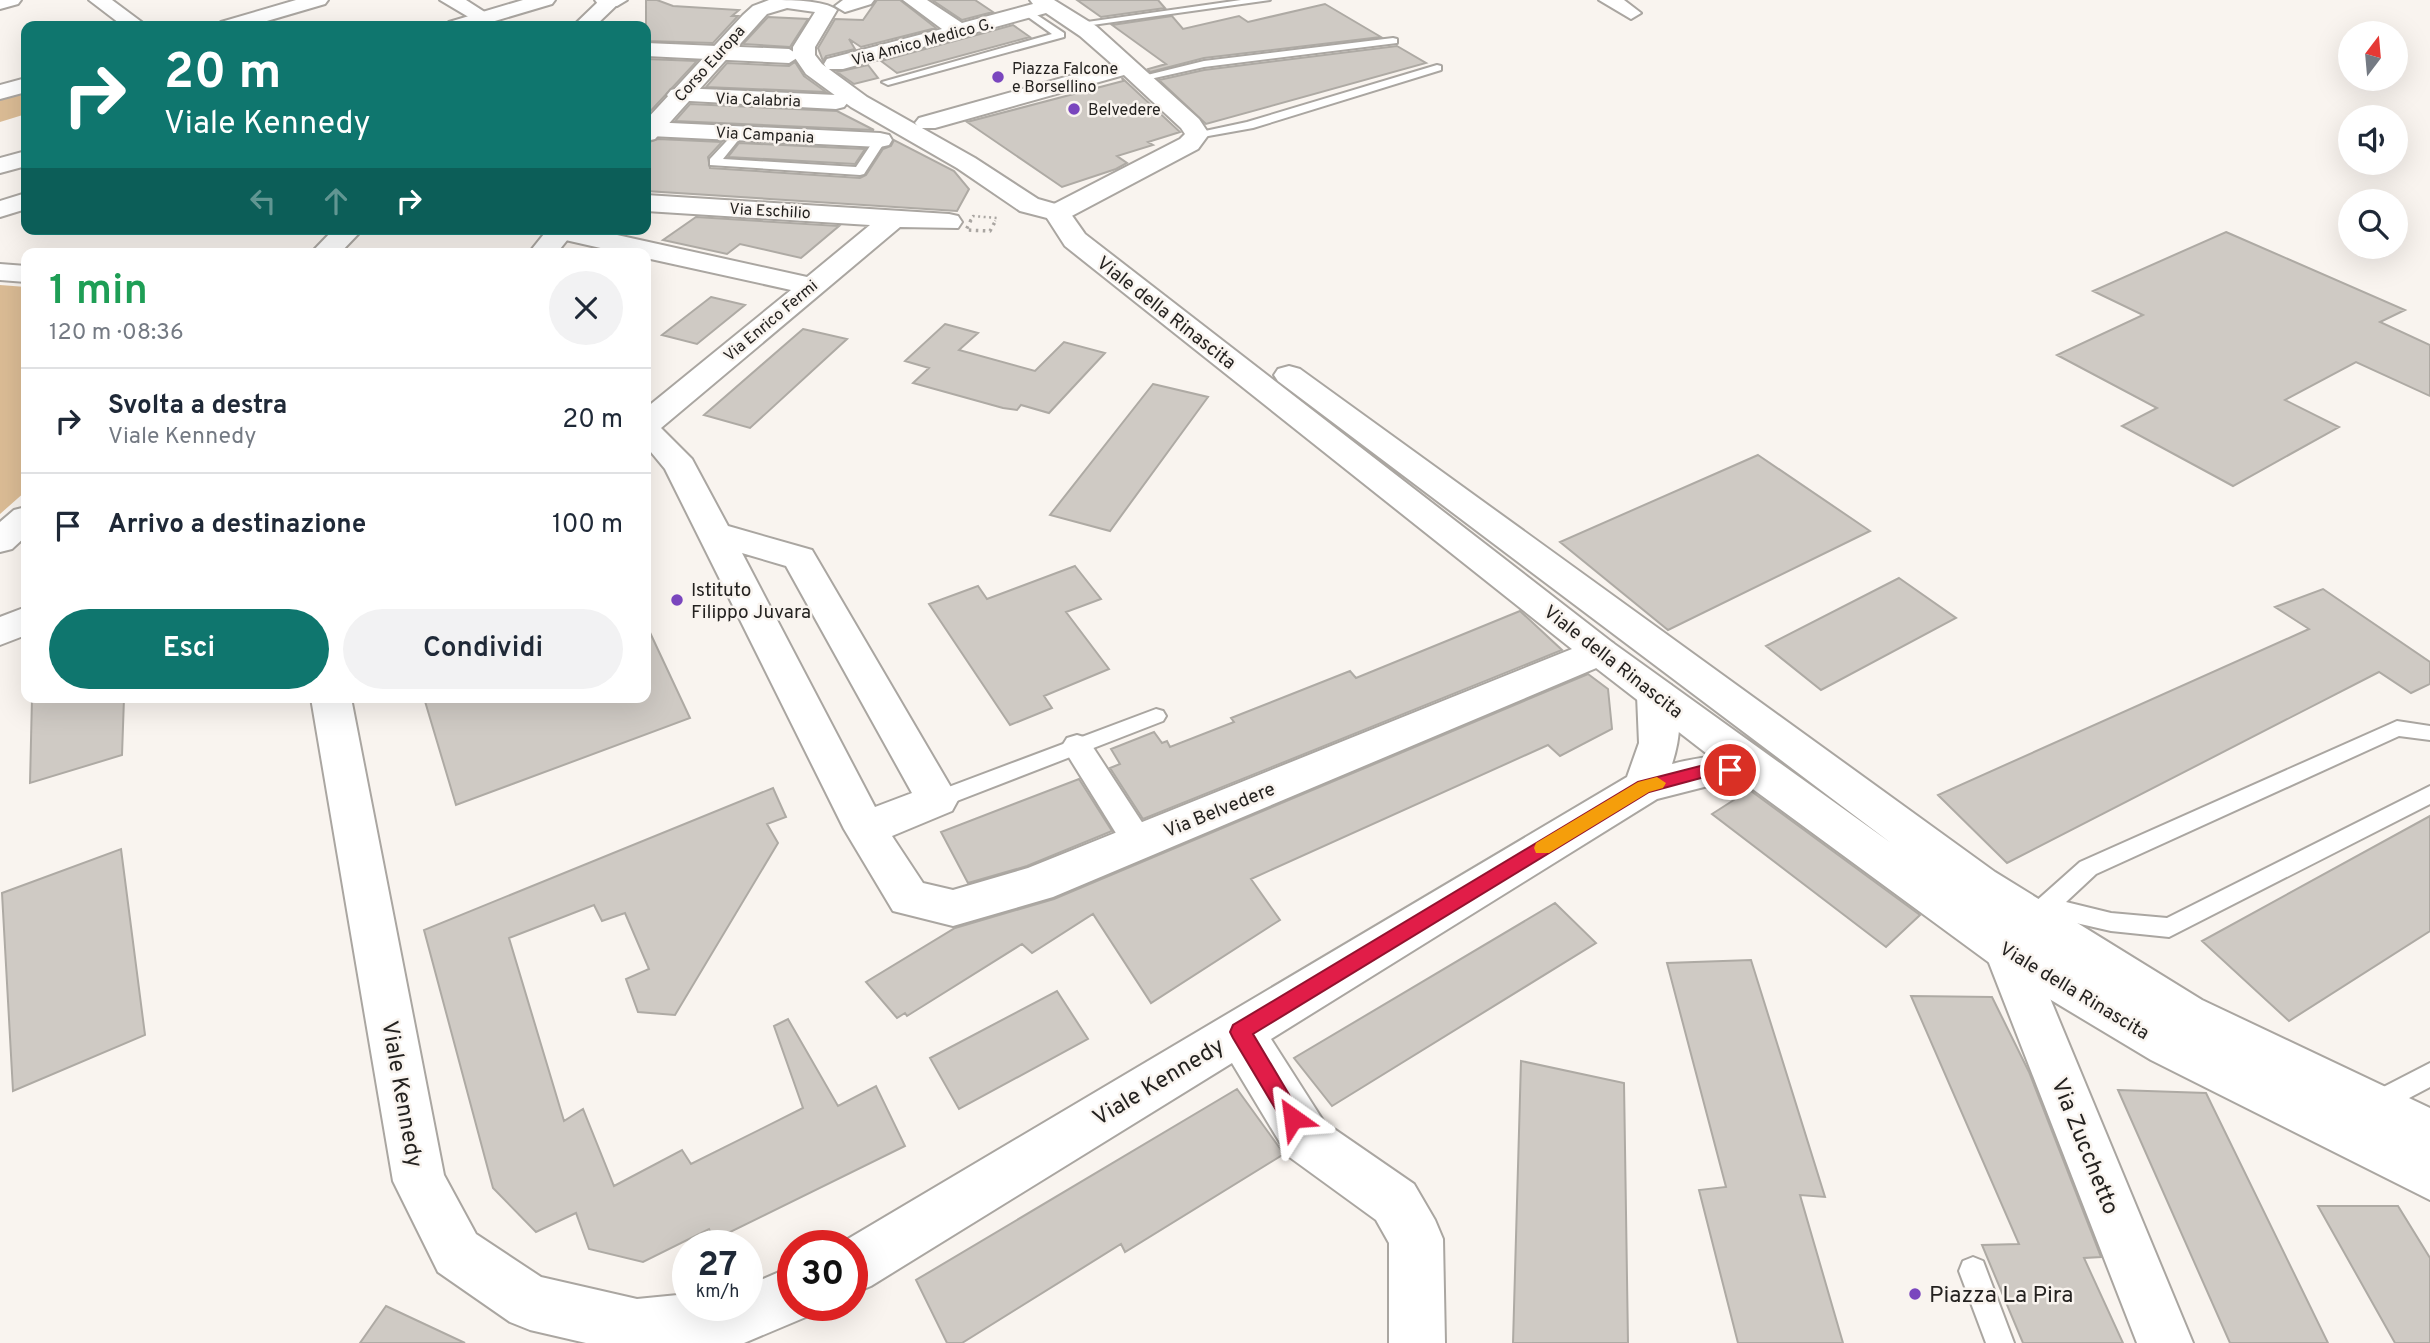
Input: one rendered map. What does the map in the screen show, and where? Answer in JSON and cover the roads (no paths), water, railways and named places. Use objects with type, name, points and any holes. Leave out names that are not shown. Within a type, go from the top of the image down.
[{"type":"street","points":[[0,3],[11,0]]},
{"type":"street","points":[[99,0],[129,21]]},
{"type":"street","points":[[239,21],[274,5],[318,0]]},
{"type":"street","points":[[450,0],[484,18]]},
{"type":"street","points":[[474,21],[545,0]]},
{"type":"street","points":[[914,0],[960,31]]},
{"type":"street","points":[[1609,0],[1630,13]]},
{"type":"street","points":[[589,21],[611,1]]},
{"type":"street","name":"Corso Europa","points":[[651,129],[750,19],[760,10],[781,1]]},
{"type":"street","name":"Viale della Rinascita","points":[[781,1],[815,4],[827,10],[804,47],[804,55],[814,69],[859,102],[966,163],[1029,205],[1057,213],[1096,233],[1979,885],[2168,1045],[2430,1175]]},
{"type":"street","points":[[835,64],[827,49],[846,16],[848,2]]},
{"type":"street","points":[[274,5],[306,21]]},
{"type":"street","points":[[1040,6],[1078,24],[1197,134],[1189,144],[1057,213]]},
{"type":"street","name":"Via Amico Medico G.","points":[[835,64],[960,31],[1040,6]]},
{"type":"street","points":[[651,49],[789,56]]},
{"type":"street","name":"Viale della Rinascita","points":[[835,64],[860,85],[969,146],[1045,196],[1075,240],[1600,652],[1761,773],[2185,1014],[2430,1133]]},
{"type":"street","points":[[927,123],[1134,73]]},
{"type":"street","points":[[0,92],[21,86]]},
{"type":"street","name":"Via Calabria","points":[[679,96],[836,102]]},
{"type":"street","points":[[735,133],[758,100]]},
{"type":"street","name":"Via Campania","points":[[651,132],[880,140]]},
{"type":"street","points":[[0,166],[21,160]]},
{"type":"street","points":[[0,209],[21,203]]},
{"type":"street","name":"Via Eschilio","points":[[651,203],[895,218],[961,219]]},
{"type":"street","name":"Via Enrico Fermi","points":[[651,420],[895,218]]},
{"type":"street","points":[[329,248],[344,235]]},
{"type":"street","points":[[584,235],[642,248]]},
{"type":"street","points":[[651,250],[811,286]]},
{"type":"street","points":[[0,272],[21,274]]},
{"type":"street","name":"Via Belvedere","points":[[651,436],[680,466],[865,829],[909,898],[953,908],[1037,884],[1600,652]]},
{"type":"street","points":[[0,541],[21,522]]},
{"type":"street","points":[[714,533],[799,558],[937,800],[865,829]]},
{"type":"street","points":[[0,632],[21,622]]},
{"type":"street","points":[[1644,786],[1659,743],[1657,695]]},
{"type":"street","name":"Viale Kennedy","points":[[332,703],[419,1181],[457,1253],[530,1302],[637,1328],[742,1316],[777,1301]]},
{"type":"street","points":[[1077,746],[1138,842]]},
{"type":"street","name":"Viale Kennedy","points":[[868,1257],[1644,786],[1712,769],[1761,773]]},
{"type":"street","name":"Via Zucchetto","points":[[2028,924],[2165,1343]]},
{"type":"street","points":[[1240,1032],[1306,1139],[1395,1202],[1416,1239],[1417,1343]]},
{"type":"lane","points":[[1078,24],[1265,0]]},
{"type":"lane","points":[[888,82],[1060,35],[1040,6]]},
{"type":"lane","points":[[1134,73],[1393,41]]},
{"type":"lane","points":[[1197,134],[1250,125],[1437,68]]},
{"type":"lane","points":[[735,133],[714,162],[860,171],[880,140]]},
{"type":"lane","points":[[937,800],[1156,716]]},
{"type":"lane","points":[[2028,924],[2088,868],[2397,728],[2430,733]]},
{"type":"lane","points":[[2028,924],[2111,922],[2169,928],[2430,794]]},
{"type":"lane","points":[[2372,1105],[2430,1074]]},
{"type":"lane","points":[[1973,1270],[2000,1343]]},
{"type":"place","name":"Piazza Falcone e Borsellino","points":[[998,77]]},
{"type":"place","name":"Belvedere","points":[[1074,109]]},
{"type":"place","name":"Istituto Filippo Juvara","points":[[677,600]]},
{"type":"place","name":"Piazza La Pira","points":[[1915,1294]]}]
